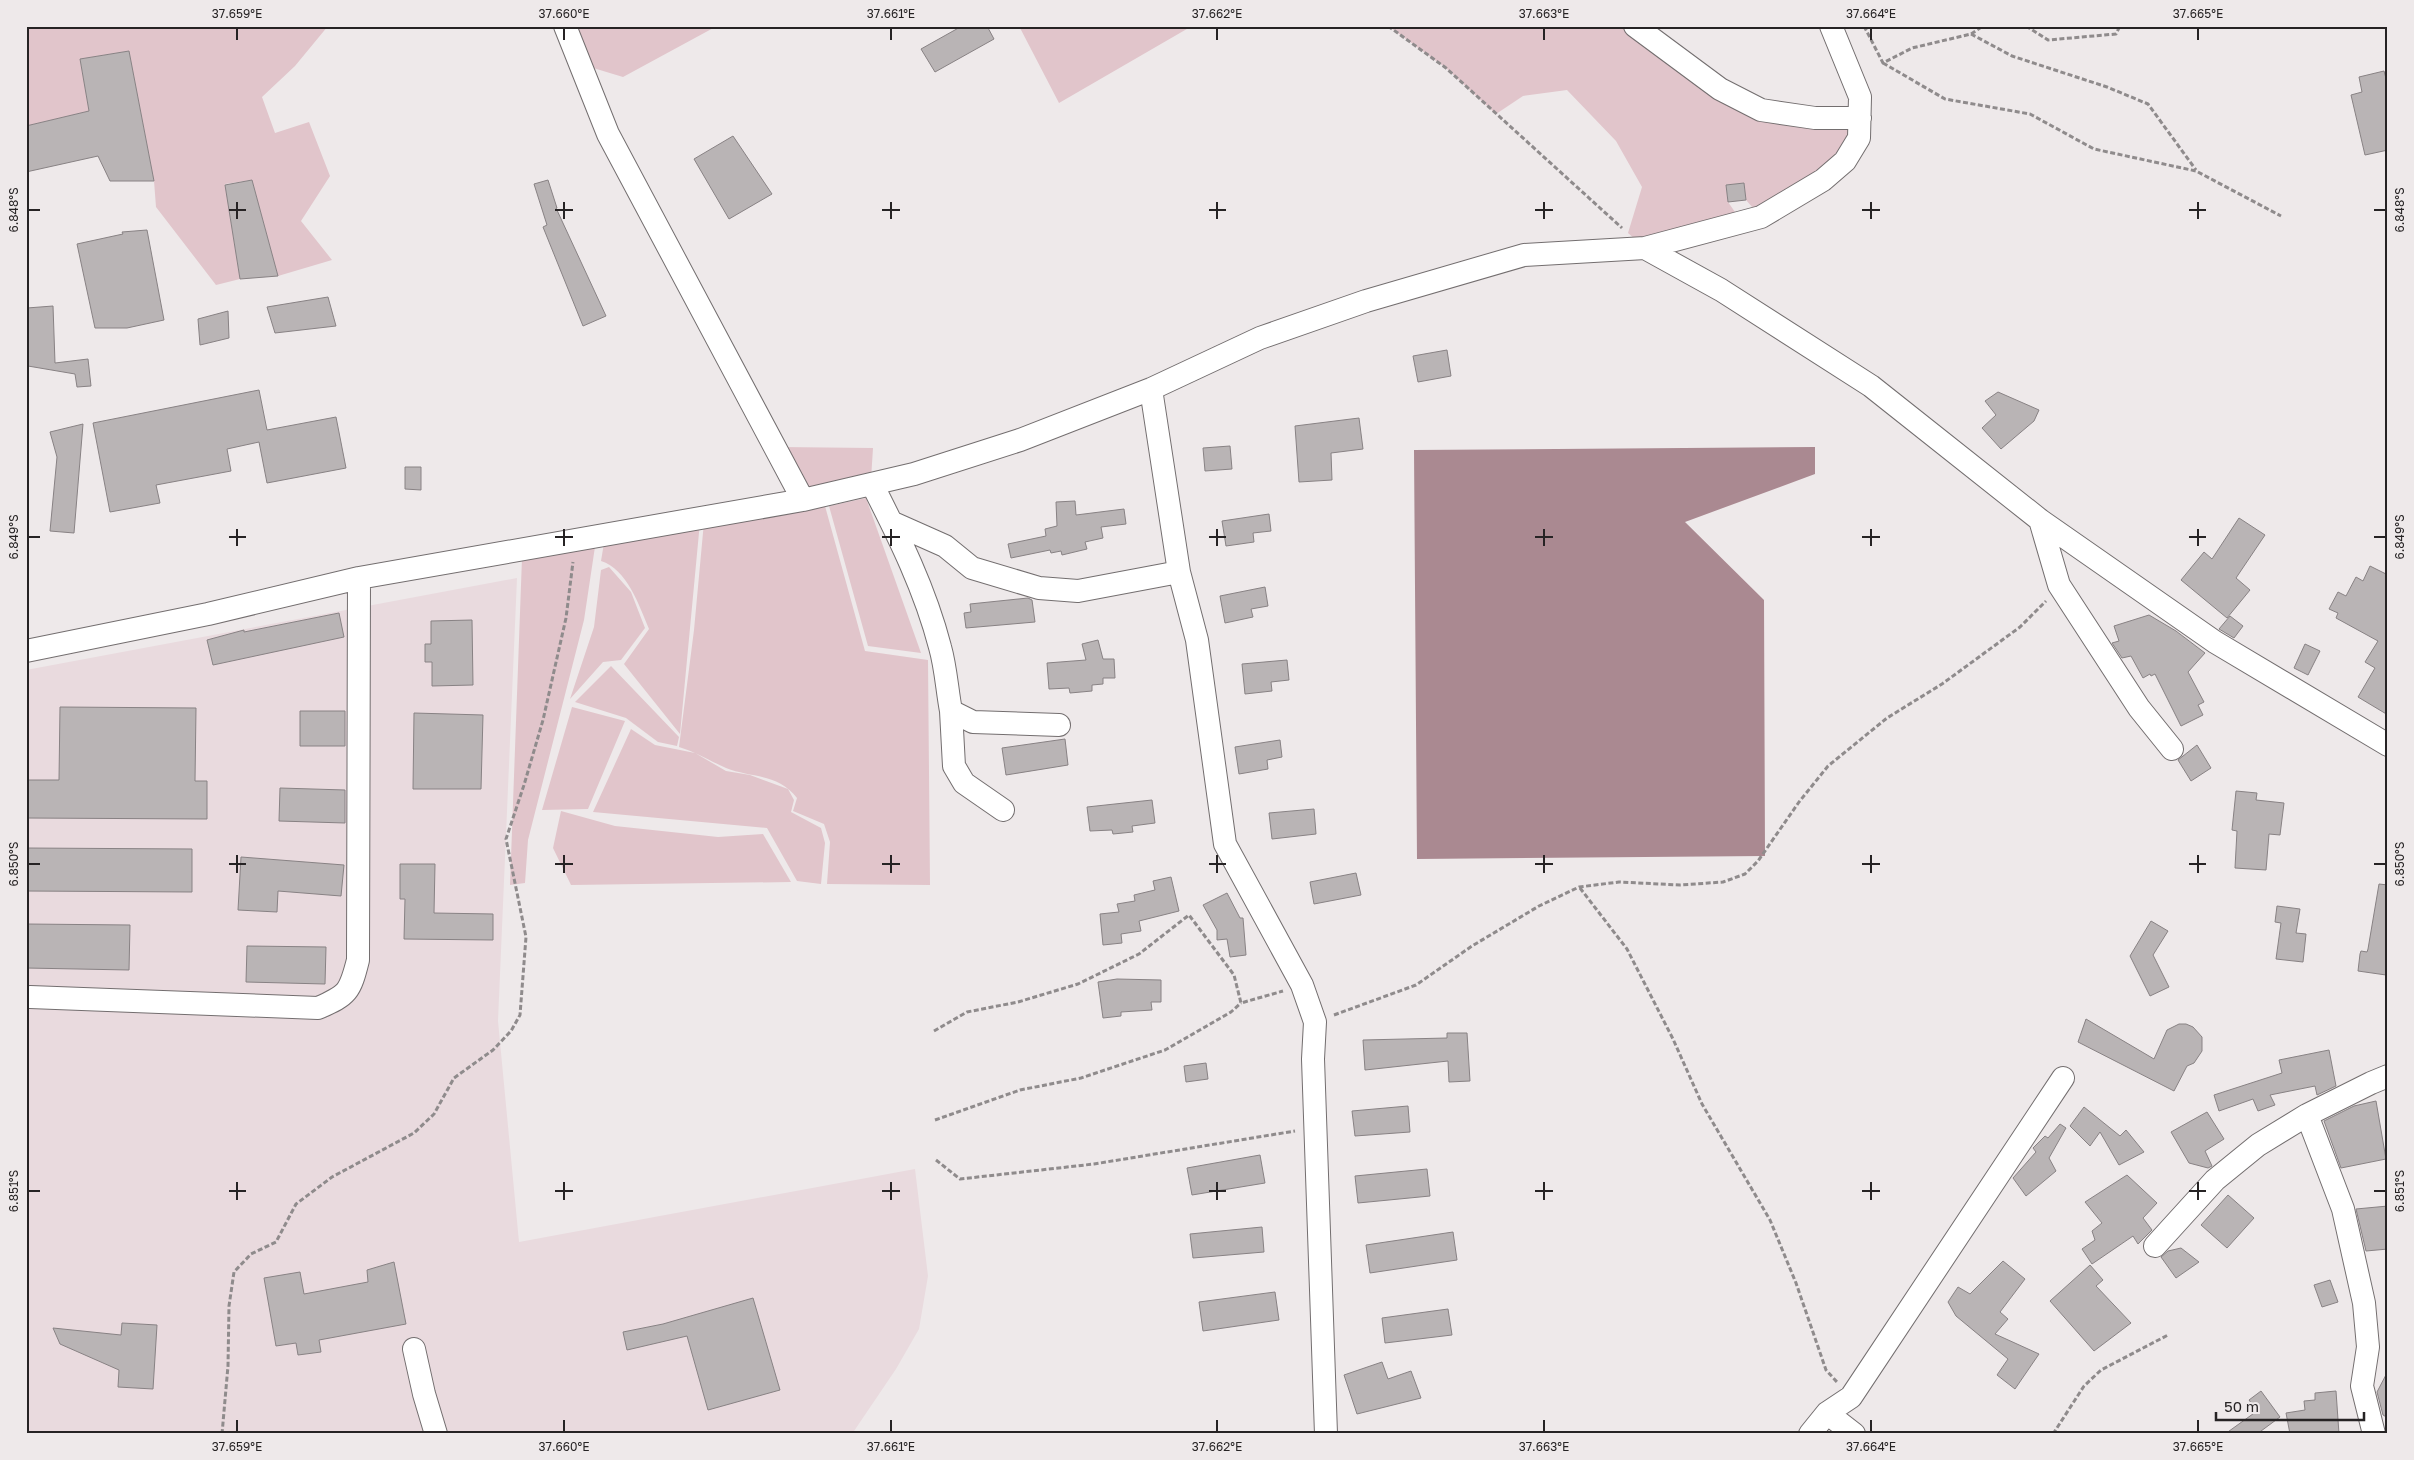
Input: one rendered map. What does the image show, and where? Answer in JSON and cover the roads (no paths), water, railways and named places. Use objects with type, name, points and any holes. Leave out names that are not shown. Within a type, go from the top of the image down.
[{"type":"street","points":[[565,26],[608,134],[803,500]]},
{"type":"street","points":[[1635,26],[1720,89],[1762,110],[1815,118],[1860,118]]},
{"type":"street","points":[[26,651],[208,614],[360,578],[576,538],[803,500],[914,474],[1020,440],[1151,388],[1260,338],[1366,301],[1524,256],[1645,248],[1762,216],[1823,180],[1845,161],[1859,138],[1860,97],[1831,26]]},
{"type":"street","points":[[1645,248],[1721,290],[1871,386],[2040,520],[2215,642],[2388,745]]},
{"type":"street","points":[[1151,388],[1179,572],[1197,640],[1225,844],[1302,986],[1315,1022],[1313,1059],[1326,1434]]},
{"type":"street","points":[[872,484],[912,566],[941,648],[951,712],[954,766],[964,783],[981,797],[1004,810]]},
{"type":"street","points":[[2040,520],[2059,585],[2138,708],[2172,749]]},
{"type":"street","points":[[891,522],[945,546],[972,568],[1039,588],[1078,590],[1179,572]]},
{"type":"street","points":[[30,997],[318,1008],[342,998],[352,982],[358,960],[360,578]]},
{"type":"street","points":[[951,712],[973,722],[1059,725]]},
{"type":"street","points":[[2154,1246],[2215,1180],[2258,1145],[2307,1115],[2370,1082],[2388,1076]]},
{"type":"street","points":[[1810,1434],[1827,1413],[1851,1397],[2063,1078]]},
{"type":"street","points":[[2307,1115],[2343,1209],[2362,1294],[2368,1347],[2362,1386],[2374,1434]]},
{"type":"street","points":[[414,1349],[424,1394],[436,1434]]},
{"type":"street","points":[[1827,1413],[1854,1434]]}]
